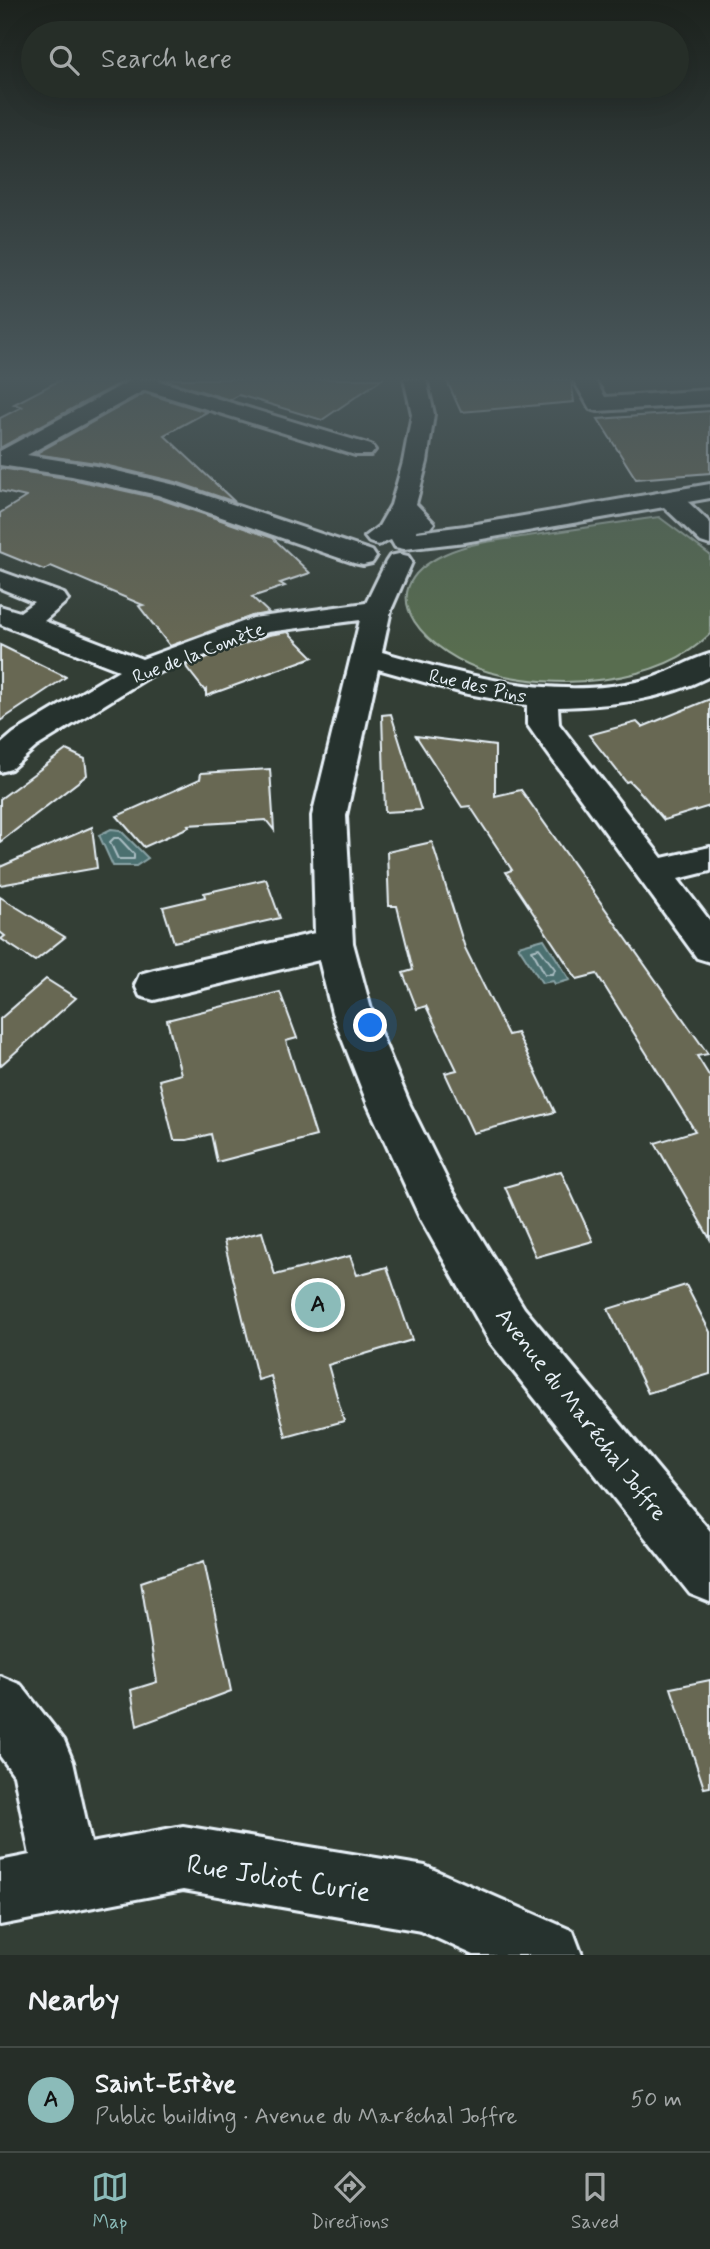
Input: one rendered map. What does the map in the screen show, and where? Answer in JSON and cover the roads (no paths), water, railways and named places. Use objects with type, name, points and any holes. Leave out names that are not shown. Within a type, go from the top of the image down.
[{"type":"street","points":[[87,470],[192,497],[300,536],[370,549],[433,542],[710,491]]},
{"type":"street","points":[[396,470],[402,505],[412,517],[425,525],[433,542]]},
{"type":"street","points":[[433,542],[449,519],[463,512],[559,495],[584,494],[626,505]]},
{"type":"street","points":[[669,498],[710,537]]},
{"type":"street","points":[[402,505],[433,542]]},
{"type":"street","points":[[370,549],[389,531],[402,505]]},
{"type":"street","name":"Avenue du Maréchal Joffre","points":[[377,610],[433,542]]},
{"type":"street","name":"Avenue du Maréchal Joffre","points":[[370,549],[377,610],[329,816],[334,943],[352,1013],[389,1105],[436,1203],[507,1325],[710,1574]]},
{"type":"street","points":[[0,579],[54,600],[12,618]]},
{"type":"street","name":"Rue de la Comète","points":[[0,761],[25,740],[142,669],[263,624],[377,610]]},
{"type":"street","points":[[12,618],[142,669]]},
{"type":"street","name":"Rue des Pins","points":[[367,657],[504,693],[542,699],[587,699],[645,689],[692,675],[710,663]]},
{"type":"street","points":[[542,699],[543,723],[547,730],[710,948]]},
{"type":"street","points":[[655,872],[710,859]]},
{"type":"street","points":[[154,985],[334,943]]},
{"type":"street","points":[[0,1706],[42,1762],[67,1878]]},
{"type":"street","name":"Rue Joliot Curie","points":[[0,1893],[67,1878],[137,1869],[183,1858],[425,1899],[549,1955]]},
{"type":"water","points":[[111,829],[120,830],[148,858],[136,866],[113,866],[99,835]]},
{"type":"water","points":[[544,939],[570,980],[555,984],[553,981],[542,983],[518,946]]},
{"type":"place","name":"Saint-Estève","points":[[318,1305]]}]
